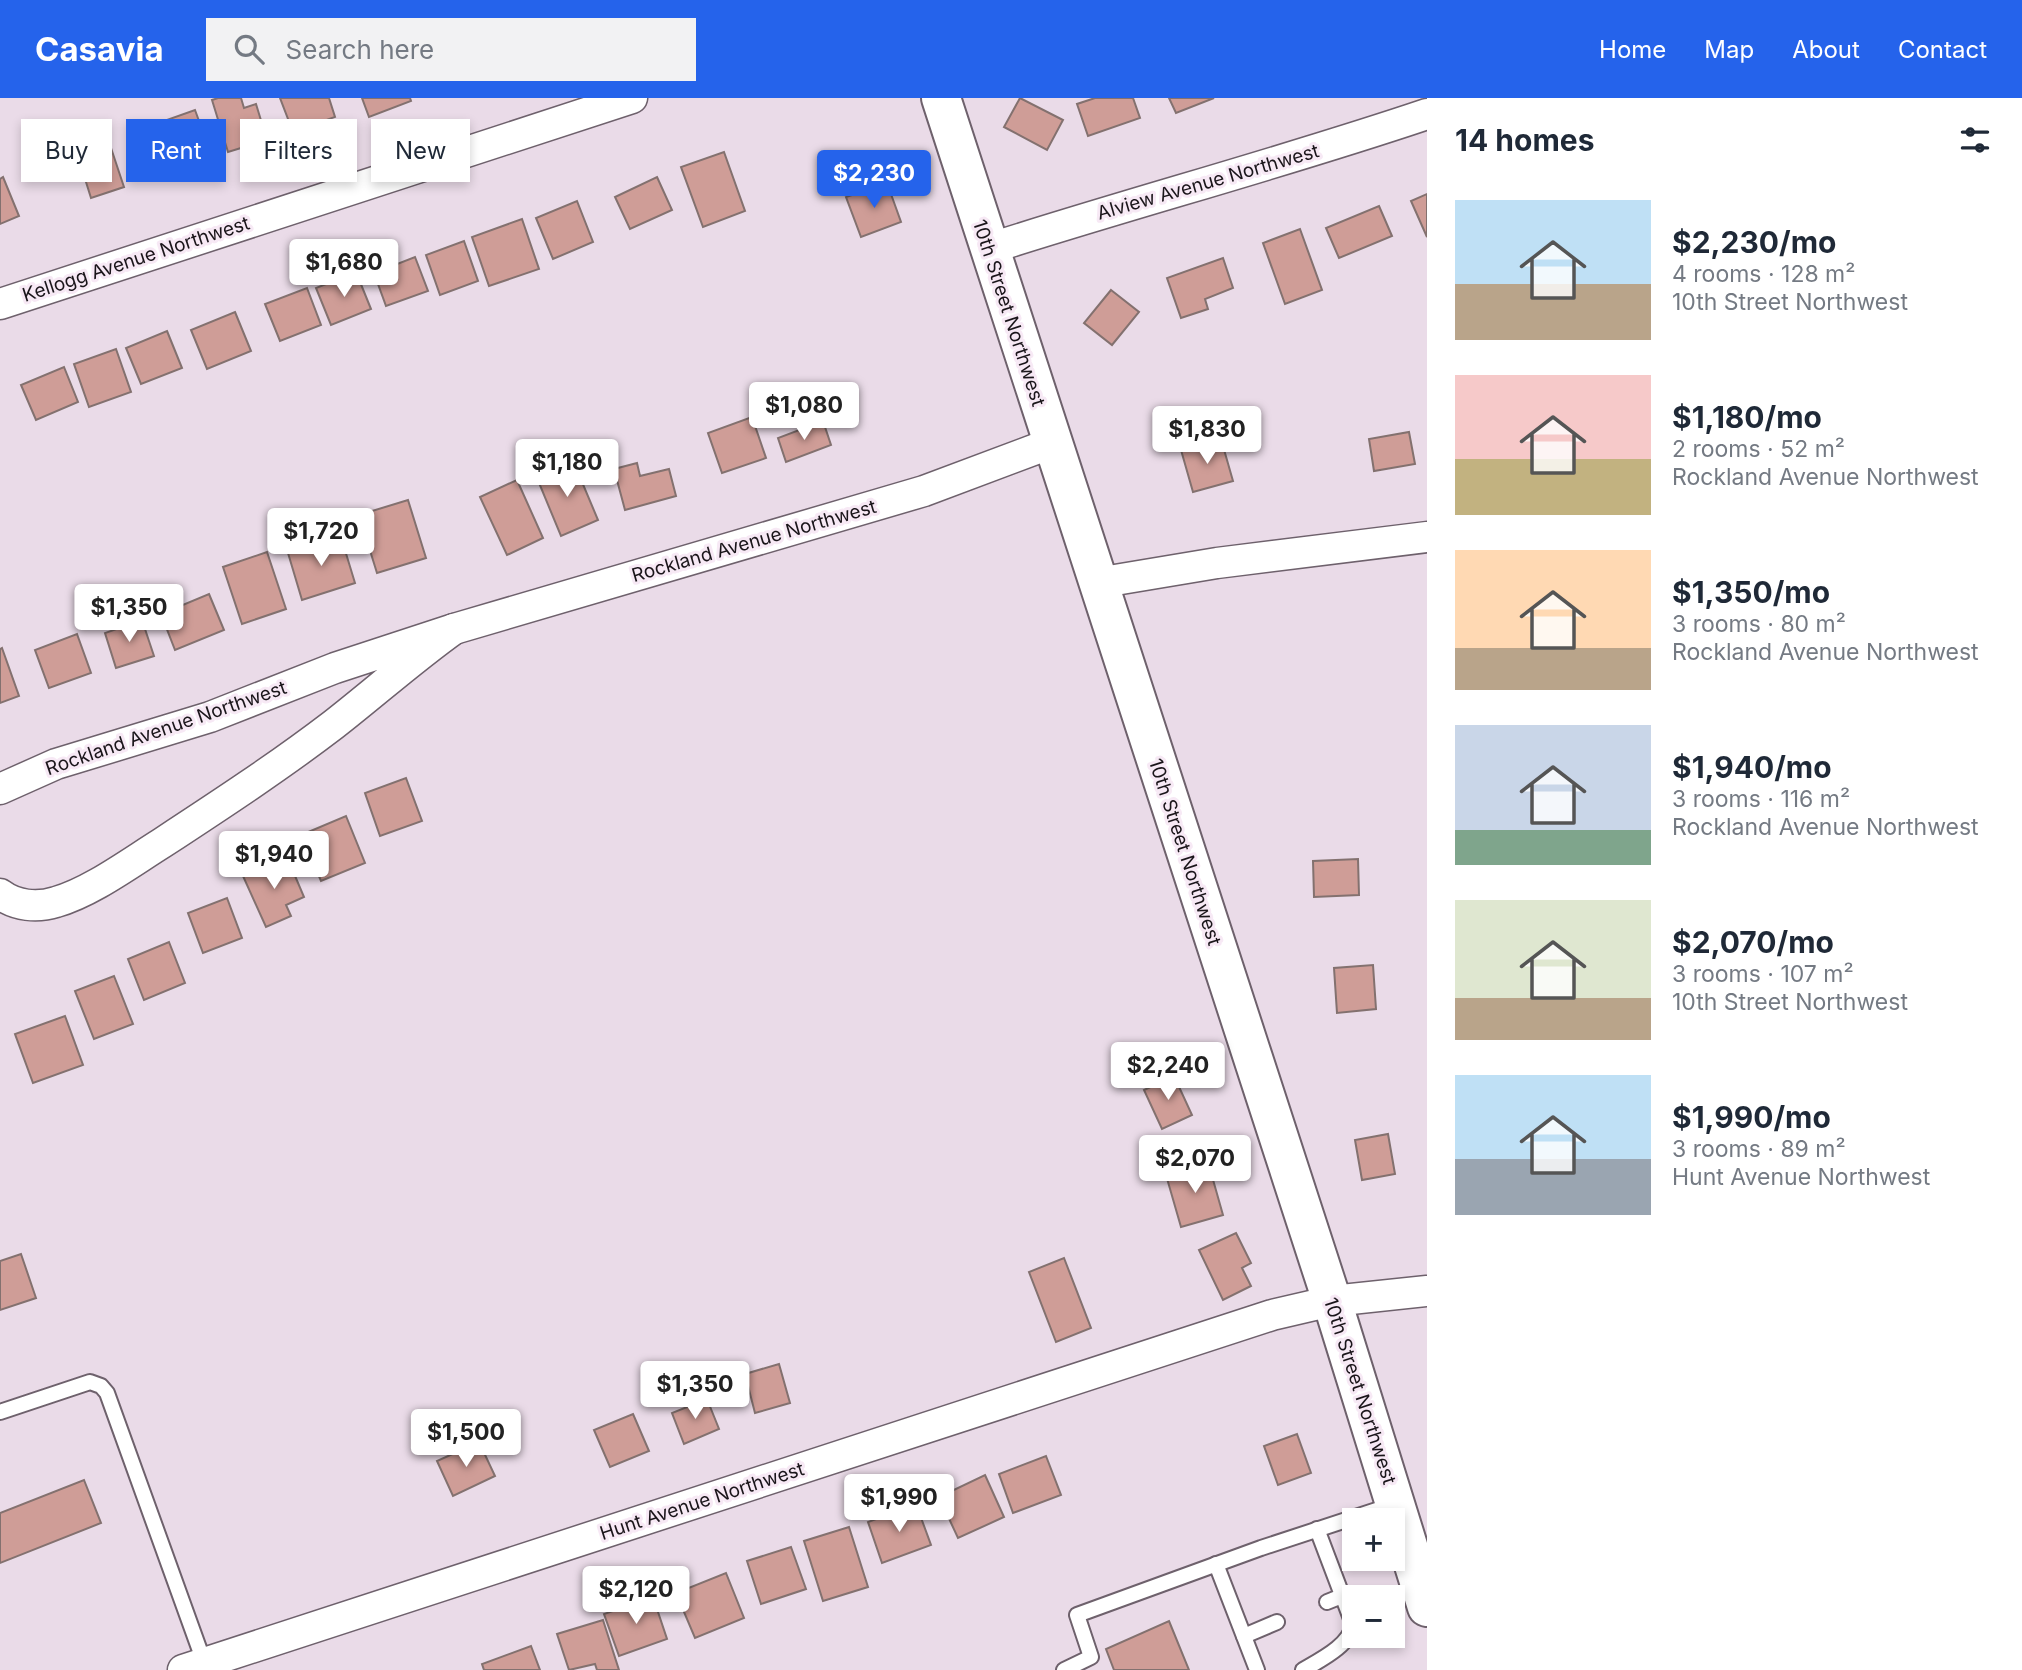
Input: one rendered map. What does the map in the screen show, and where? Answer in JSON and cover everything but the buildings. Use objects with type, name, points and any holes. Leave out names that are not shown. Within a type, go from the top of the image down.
[{"type":"main road","name":"10th Street Northwest","points":[[941,98],[1332,1301],[1427,1607]]},
{"type":"street","name":"Kellogg Avenue Northwest","points":[[0,304],[632,98]]},
{"type":"street","name":"Alview Avenue Northwest","points":[[988,249],[1331,146],[1427,114]]},
{"type":"street","name":"Rockland Avenue Northwest","points":[[0,789],[56,764],[209,717],[335,668],[454,629],[924,491],[1052,443]]},
{"type":"street","points":[[1097,583],[1217,563],[1427,537]]},
{"type":"street","name":"Rockland Avenue Northwest","points":[[0,894],[8,900],[28,905],[53,903],[71,897],[130,863],[208,813],[332,725],[454,629]]},
{"type":"street","name":"Hunt Avenue Northwest","points":[[194,1666],[1272,1315],[1332,1301],[1427,1291]]},
{"type":"lane","points":[[0,1412],[90,1382],[101,1386],[107,1393],[194,1666]]},
{"type":"lane","points":[[1064,1670],[1091,1657],[1077,1615],[1396,1503]]},
{"type":"lane","points":[[1317,1529],[1342,1596],[1327,1602]]},
{"type":"lane","points":[[1216,1564],[1257,1670]]},
{"type":"lane","points":[[1244,1636],[1277,1622]]},
{"type":"lane","points":[[1303,1670],[1330,1653],[1342,1642]]}]
